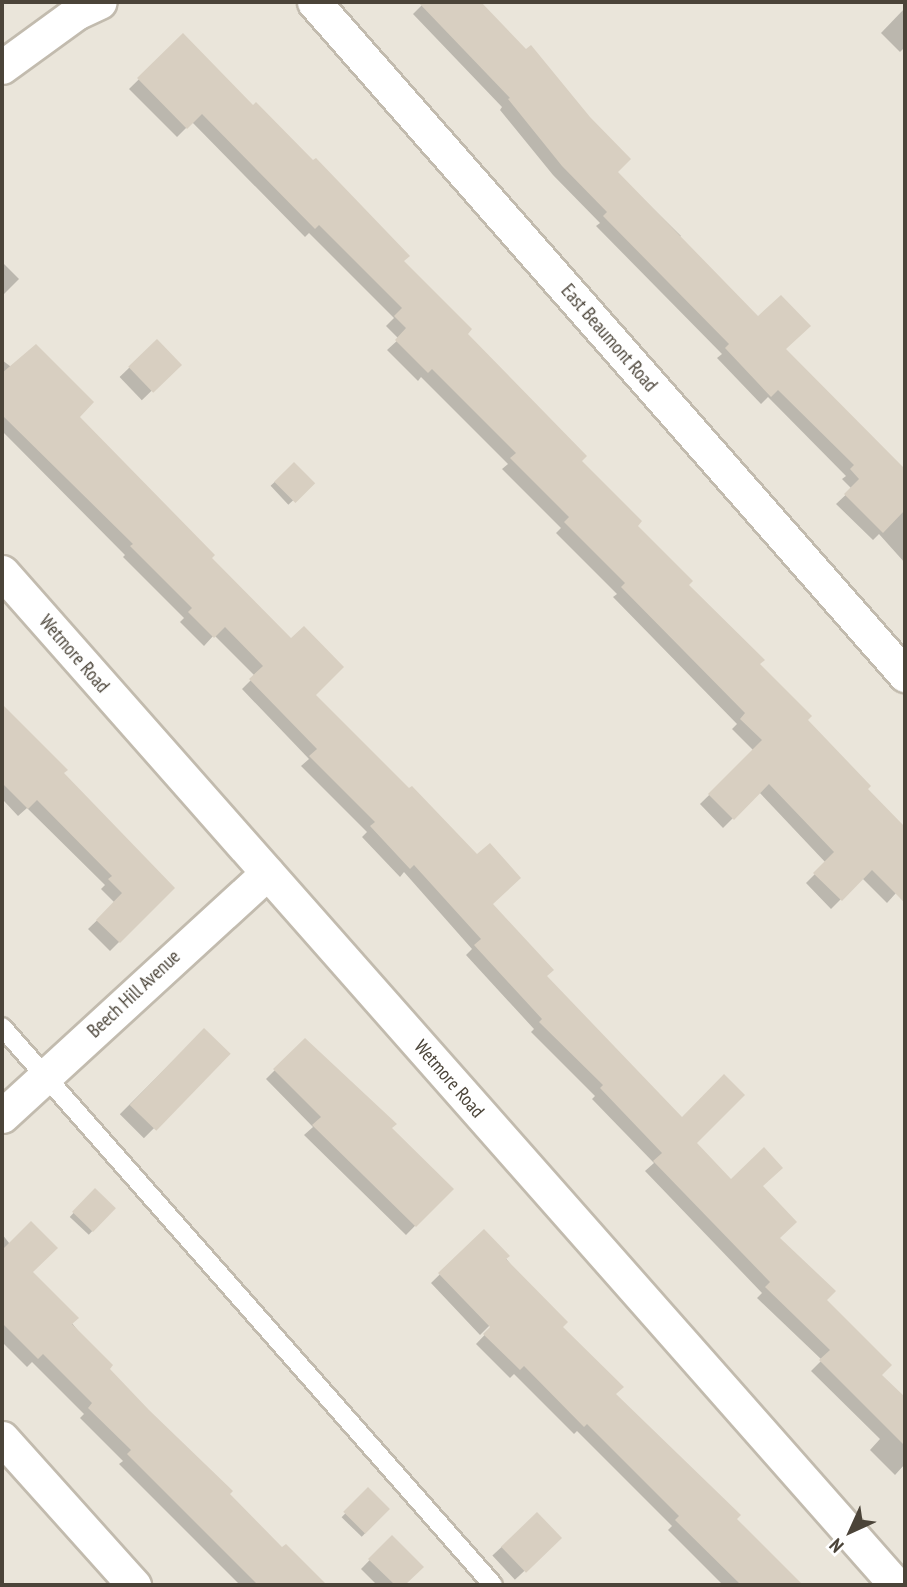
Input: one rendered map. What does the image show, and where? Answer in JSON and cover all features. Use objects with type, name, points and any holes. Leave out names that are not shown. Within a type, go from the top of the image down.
[{"type":"street","points":[[2,67],[76,13],[100,2]]},
{"type":"street","name":"East Beaumont Road","points":[[314,2],[905,675]]},
{"type":"street","name":"Wetmore Road","points":[[2,572],[896,1585]]},
{"type":"street","name":"Beech Hill Avenue","points":[[2,1116],[267,873]]},
{"type":"street","points":[[2,1438],[134,1585]]},
{"type":"lane","points":[[2,1027],[493,1585]]},
{"type":"shaded area","points":[[2,2],[905,2],[905,1585],[2,1585]]},
{"type":"building","points":[[418,2],[481,2],[526,49],[531,45],[590,117],[631,159],[618,172],[758,316],[781,295],[811,326],[786,349],[905,469],[905,510],[883,533],[844,494],[859,479],[850,469],[854,465],[778,390],[771,397],[725,348],[729,344],[603,216],[607,212],[562,166],[508,99],[510,98]]},
{"type":"building","points":[[183,33],[253,105],[256,102],[313,160],[316,158],[410,256],[404,261],[472,329],[468,334],[587,456],[582,461],[642,521],[638,526],[693,581],[689,585],[765,660],[760,664],[812,716],[808,720],[871,786],[868,789],[905,827],[905,903],[872,870],[842,901],[813,873],[834,852],[769,784],[734,820],[708,794],[762,740],[740,719],[745,713],[621,587],[625,583],[564,522],[569,517],[510,458],[516,453],[432,369],[428,373],[395,340],[406,328],[394,316],[402,308],[319,225],[315,229],[202,114],[187,129],[137,78]]},
{"type":"building","points":[[157,339],[182,365],[153,393],[128,367]]},
{"type":"building","points":[[36,344],[94,402],[80,417],[215,555],[212,558],[291,638],[304,626],[344,667],[316,695],[409,788],[412,786],[477,854],[490,843],[521,878],[493,904],[554,970],[547,976],[682,1117],[724,1074],[745,1095],[697,1143],[731,1179],[764,1147],[783,1168],[763,1186],[797,1222],[780,1238],[836,1291],[827,1300],[892,1365],[882,1375],[905,1397],[905,1446],[819,1360],[830,1350],[765,1287],[770,1282],[653,1161],[662,1153],[600,1088],[603,1085],[539,1022],[542,1019],[474,945],[481,939],[414,865],[410,869],[370,826],[375,822],[309,756],[317,749],[249,679],[263,666],[225,627],[214,638],[188,612],[192,608],[130,546],[133,544],[2,415],[2,373]]},
{"type":"building","points":[[294,462],[315,483],[295,503],[274,482]]},
{"type":"building","points":[[2,704],[68,770],[64,773],[175,888],[120,943],[96,920],[122,893],[108,879],[112,876],[37,800],[28,809],[2,783]]},
{"type":"building","points":[[204,1028],[231,1054],[156,1131],[130,1105]]},
{"type":"building","points":[[305,1038],[397,1124],[392,1128],[454,1189],[416,1227],[312,1125],[321,1117],[273,1069]]},
{"type":"building","points":[[95,1188],[116,1208],[93,1232],[72,1212]]},
{"type":"building","points":[[31,1221],[58,1248],[33,1272],[79,1318],[72,1324],[113,1365],[110,1369],[149,1410],[233,1491],[230,1494],[282,1547],[286,1544],[327,1585],[258,1585],[127,1454],[131,1450],[88,1408],[92,1403],[43,1354],[38,1359],[2,1323],[2,1250]]},
{"type":"building","points":[[484,1229],[510,1256],[506,1259],[568,1322],[563,1327],[624,1387],[616,1394],[741,1515],[737,1519],[803,1585],[741,1585],[675,1520],[679,1516],[587,1424],[584,1427],[524,1366],[520,1370],[483,1334],[490,1327],[438,1273]]},
{"type":"building","points":[[368,1487],[390,1509],[365,1534],[343,1512]]},
{"type":"building","points":[[537,1512],[562,1538],[526,1573],[501,1547]]},
{"type":"building","points":[[392,1535],[424,1567],[405,1585],[395,1585],[368,1559]]}]
